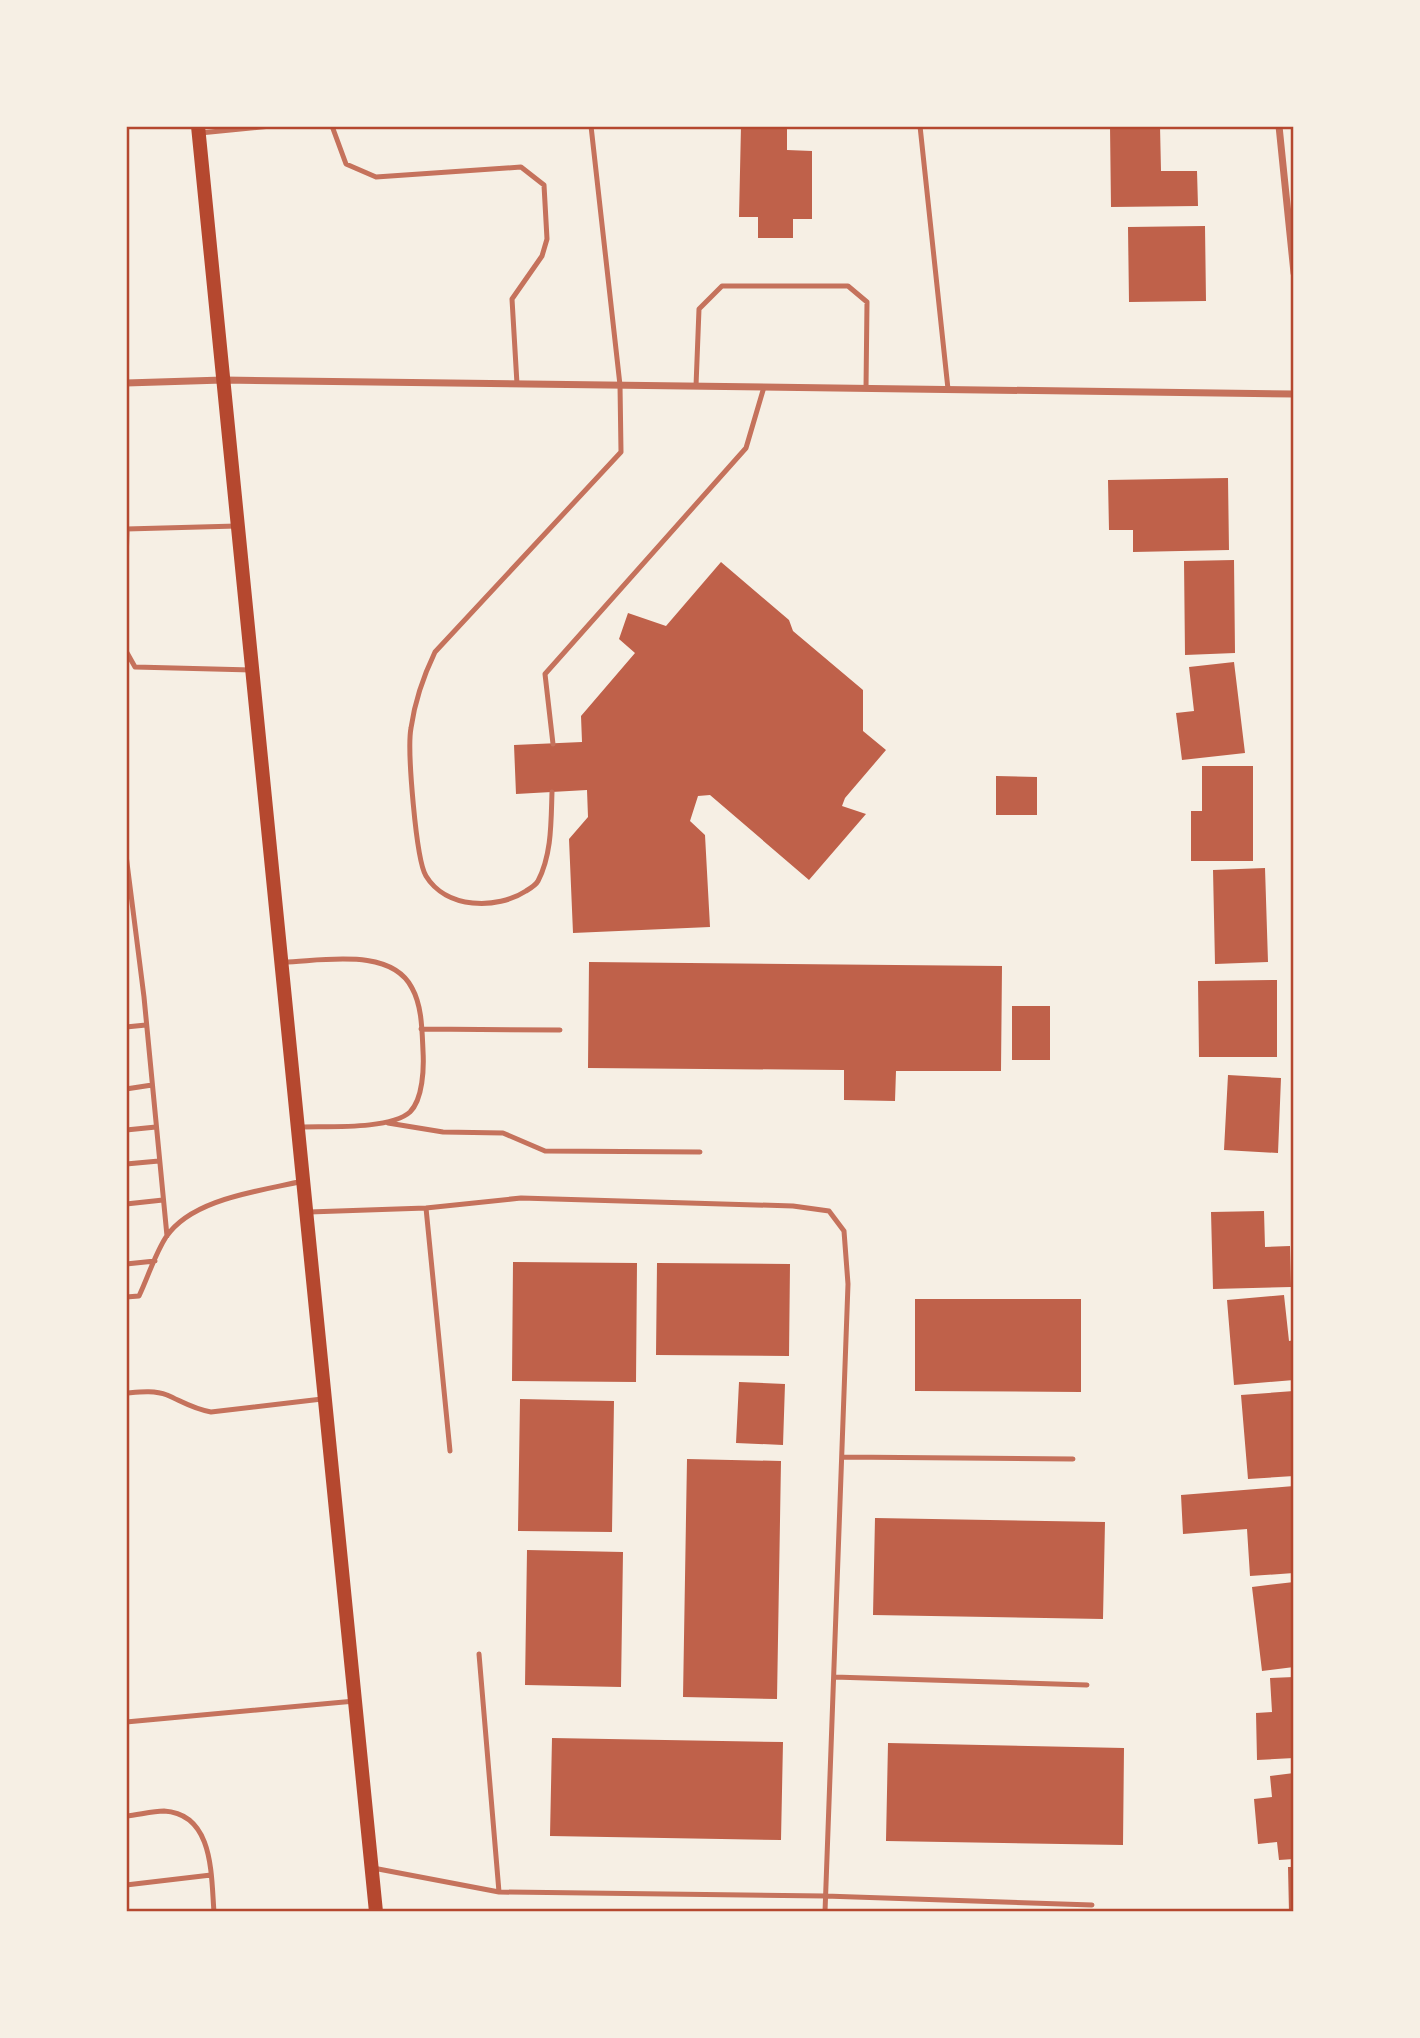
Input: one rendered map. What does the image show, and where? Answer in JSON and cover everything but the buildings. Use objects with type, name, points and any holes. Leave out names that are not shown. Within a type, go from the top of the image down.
[{"type":"main road","points":[[198,130],[376,1912]]},
{"type":"street","points":[[1279,126],[1294,273]]},
{"type":"street","points":[[126,383],[223,380],[1294,394]]},
{"type":"lane","points":[[198,130],[271,126]]},
{"type":"lane","points":[[332,126],[346,164],[376,177],[521,167],[544,185],[547,239],[542,256],[512,299],[517,384]]},
{"type":"lane","points":[[552,792],[548,854],[537,883],[514,899],[481,904],[448,897],[426,876],[416,837],[410,731],[420,684],[435,652],[621,452],[620,385],[591,126]]},
{"type":"lane","points":[[920,126],[948,389]]},
{"type":"lane","points":[[696,386],[699,309],[722,286],[848,286],[867,302],[866,388]]},
{"type":"lane","points":[[553,744],[545,674],[746,448],[764,387]]},
{"type":"lane","points":[[126,564],[126,529],[237,526]]},
{"type":"lane","points":[[126,651],[135,667]]},
{"type":"lane","points":[[126,667],[252,670]]},
{"type":"lane","points":[[126,855],[167,1236]]},
{"type":"lane","points":[[281,962],[372,960],[397,969],[412,988],[420,1012],[424,1061],[421,1089],[410,1111],[387,1122]]},
{"type":"lane","points":[[126,1027],[146,1025]]},
{"type":"lane","points":[[421,1030],[560,1030]]},
{"type":"lane","points":[[126,1088],[152,1086]]},
{"type":"lane","points":[[297,1127],[387,1122],[443,1132],[503,1133],[545,1151],[700,1152]]},
{"type":"lane","points":[[126,1130],[156,1127]]},
{"type":"lane","points":[[126,1164],[159,1161]]},
{"type":"lane","points":[[126,1297],[139,1296],[167,1236],[179,1223],[208,1204],[303,1181]]},
{"type":"lane","points":[[306,1212],[426,1208],[521,1198],[793,1206],[829,1211],[844,1230],[848,1284],[825,1912]]},
{"type":"lane","points":[[126,1205],[163,1200]]},
{"type":"lane","points":[[426,1208],[450,1451]]},
{"type":"lane","points":[[126,1264],[155,1261]]},
{"type":"lane","points":[[126,1393],[164,1394],[194,1409],[211,1412],[325,1398]]},
{"type":"lane","points":[[842,1457],[1073,1459]]},
{"type":"lane","points":[[479,1654],[499,1892]]},
{"type":"lane","points":[[834,1677],[1087,1685]]},
{"type":"lane","points":[[126,1721],[355,1701]]},
{"type":"lane","points":[[126,1816],[165,1811],[191,1819],[206,1841],[214,1912]]},
{"type":"lane","points":[[372,1868],[499,1892],[825,1896],[1092,1905]]},
{"type":"lane","points":[[126,1885],[211,1875]]}]
